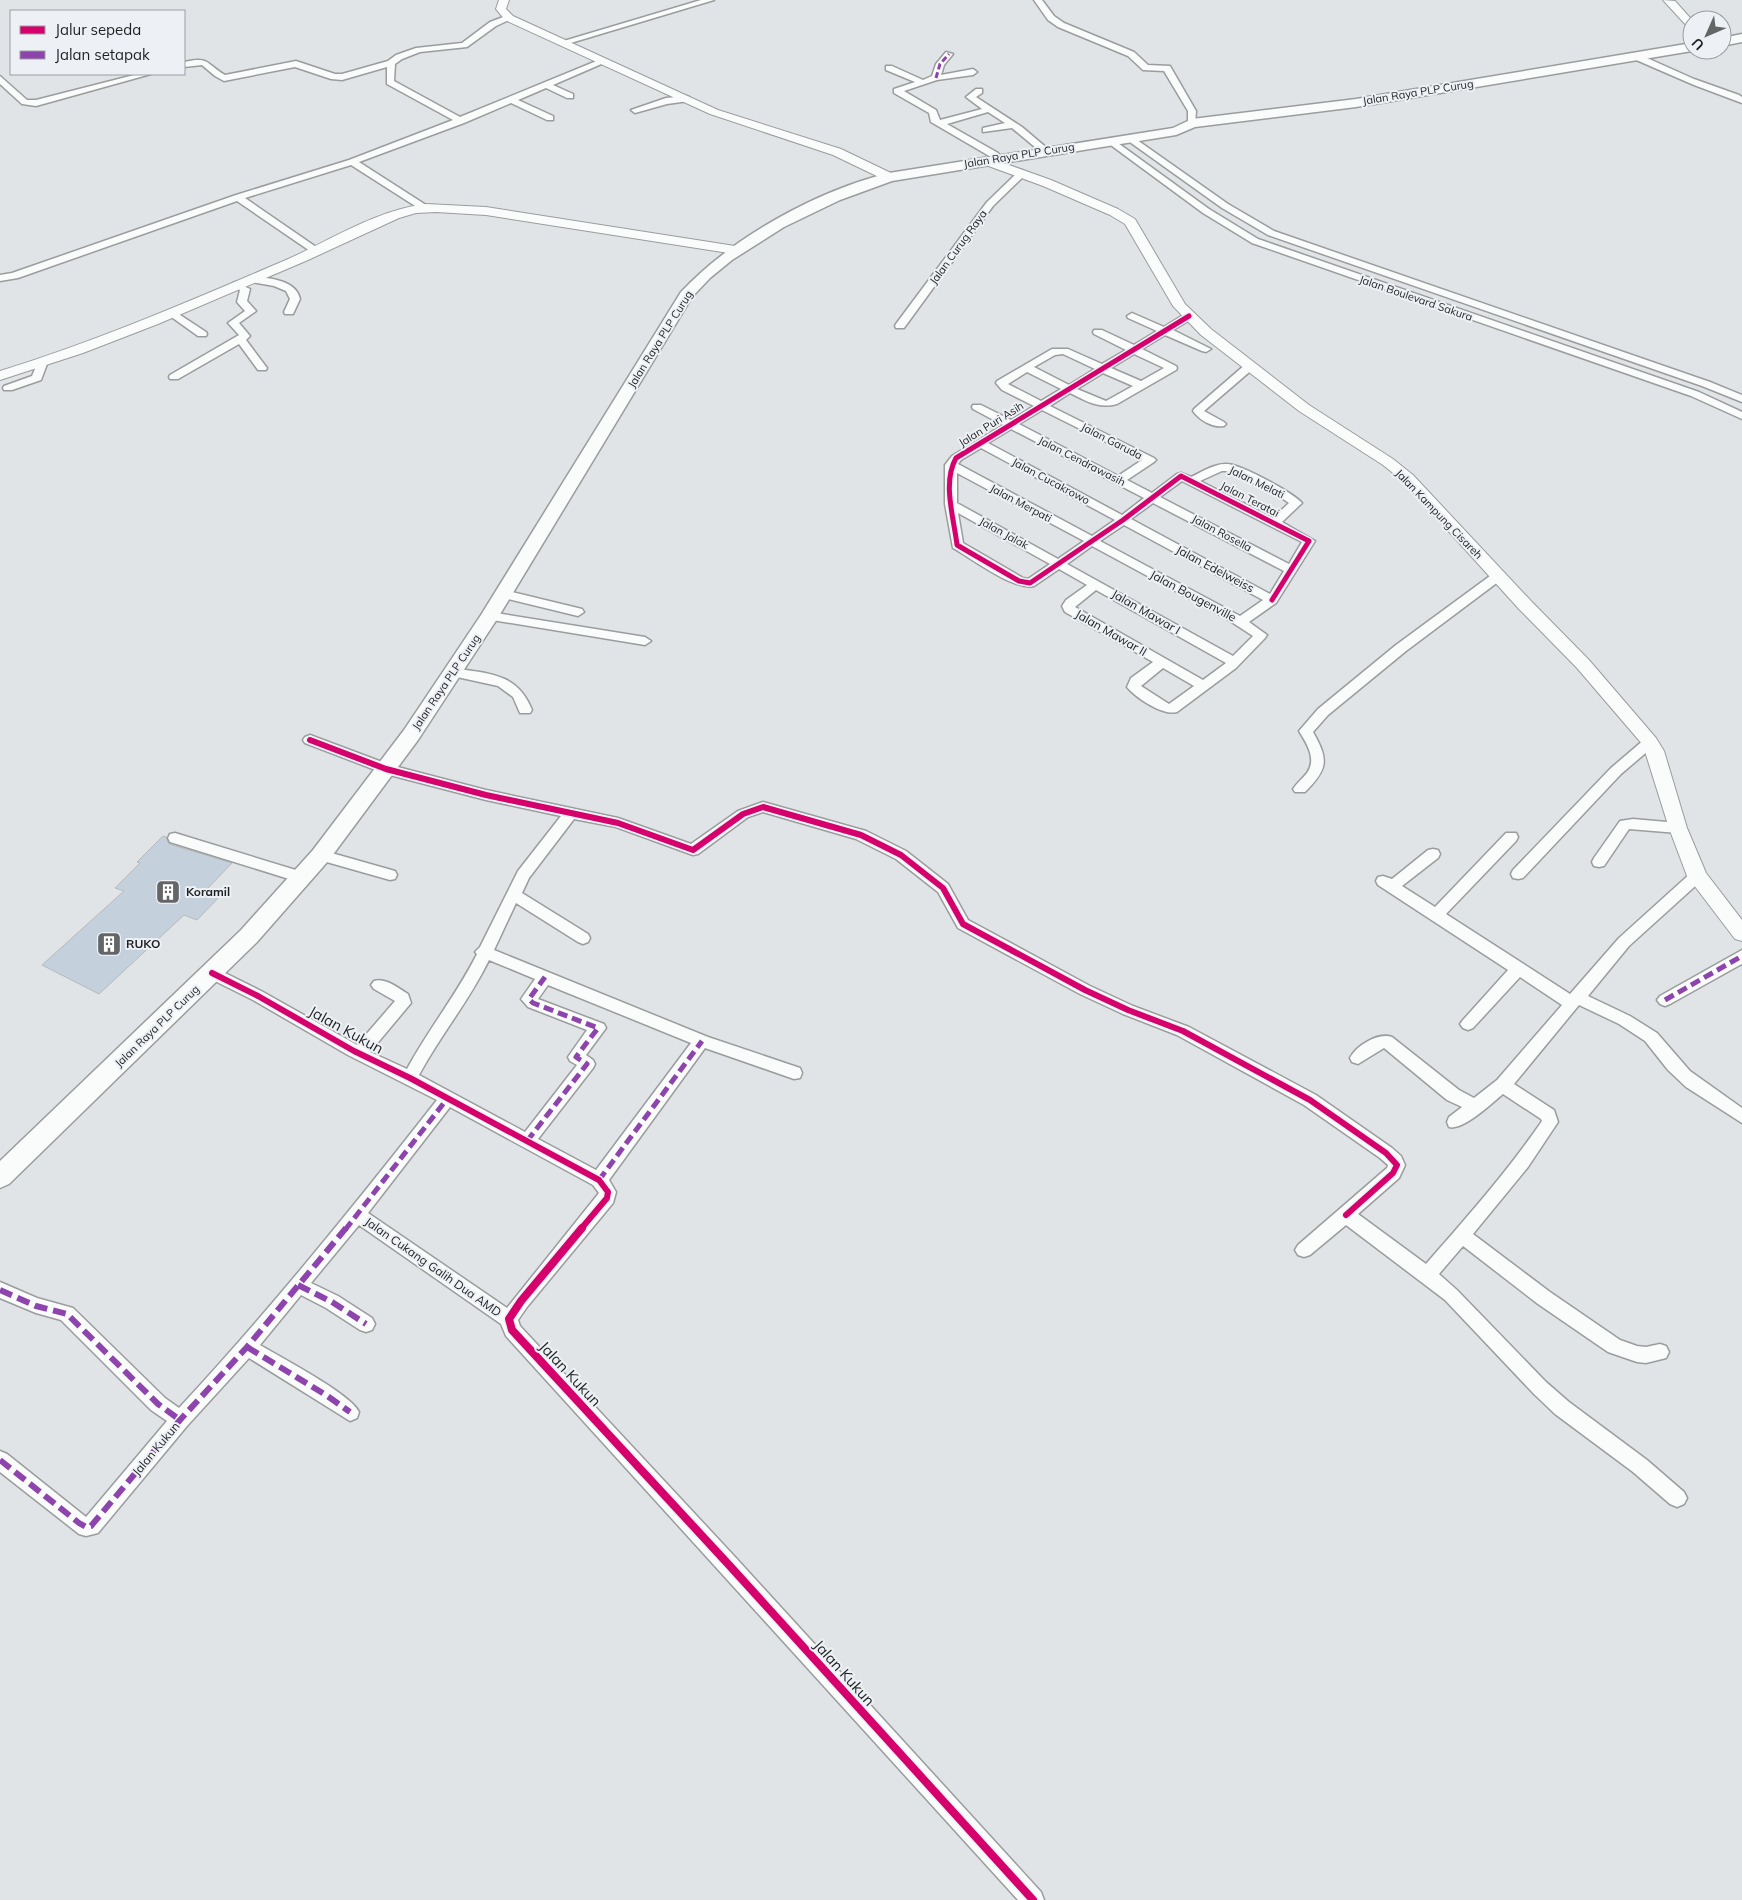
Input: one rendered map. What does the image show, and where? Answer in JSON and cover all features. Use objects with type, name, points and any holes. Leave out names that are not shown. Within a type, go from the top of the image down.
[{"type":"main road","name":"Jalan Raya PLP Curug","points":[[0,1176],[212,973],[267,917],[321,855],[386,769],[490,616],[686,296],[710,268],[736,250],[818,205],[848,191],[889,177],[1176,130],[1192,123],[1356,103],[1682,49]]},
{"type":"street","points":[[504,0],[501,9],[509,18],[602,62],[714,112],[837,152],[889,177]]},
{"type":"street","points":[[561,43],[710,0]]},
{"type":"street","points":[[1038,0],[1051,18],[1061,25],[1130,54],[1146,68],[1168,68],[1192,110],[1192,123]]},
{"type":"street","points":[[1668,0],[1678,8],[1682,15]]},
{"type":"street","points":[[185,64],[206,63],[224,78],[296,64],[334,77],[342,77],[391,63],[419,50],[464,45],[493,24],[509,18]]},
{"type":"street","points":[[936,78],[940,64],[949,54]]},
{"type":"street","points":[[1637,56],[1697,84],[1724,92],[1742,100]]},
{"type":"street","points":[[0,278],[14,276],[239,197],[352,162],[461,121],[602,62]]},
{"type":"street","points":[[391,63],[389,79],[394,85],[461,121]]},
{"type":"street","points":[[889,68],[921,82]]},
{"type":"street","points":[[973,72],[936,78],[897,91],[933,112],[935,114],[934,120],[995,155],[992,160]]},
{"type":"street","points":[[0,79],[25,102],[36,103],[144,75]]},
{"type":"street","points":[[546,85],[570,96]]},
{"type":"street","points":[[979,91],[970,97],[987,110],[1034,139],[1045,151]]},
{"type":"street","points":[[635,110],[666,101],[686,99]]},
{"type":"street","points":[[512,100],[550,118]]},
{"type":"street","points":[[939,123],[987,110]]},
{"type":"street","points":[[986,130],[1001,125],[1012,125]]},
{"type":"street","name":"Jalan Boulevard Sakura","points":[[1130,138],[1225,206],[1270,233],[1706,384],[1742,399]]},
{"type":"street","name":"Jalan Boulevard Sakura","points":[[1110,141],[1206,211],[1255,240],[1695,394],[1742,416]]},
{"type":"street","name":"Jalan Kampung Cisareh","points":[[992,160],[1114,212],[1130,222],[1180,306],[1189,316],[1219,343],[1304,408],[1397,468],[1583,664],[1650,742],[1663,773],[1678,828],[1697,876],[1742,934]]},
{"type":"street","points":[[352,162],[426,209]]},
{"type":"street","name":"Jalan Curug Raya","points":[[900,326],[990,204],[1022,173]]},
{"type":"street","points":[[239,197],[316,251]]},
{"type":"street","points":[[0,376],[42,364],[174,314],[409,210],[473,210],[526,216],[736,250]]},
{"type":"street","points":[[250,279],[282,285],[288,288],[296,298],[289,312]]},
{"type":"street","points":[[174,377],[241,340],[245,335],[233,323],[251,311],[242,302],[245,289],[236,285]]},
{"type":"street","points":[[1417,298],[1429,288]]},
{"type":"street","points":[[174,314],[202,334]]},
{"type":"street","points":[[1132,316],[1206,349]]},
{"type":"street","name":"Jalan Puri Asih","points":[[951,465],[956,458],[1010,424],[1189,316]]},
{"type":"street","points":[[1027,368],[1070,387],[1096,402],[1106,404],[1113,402],[1172,368],[1098,332]]},
{"type":"street","points":[[241,340],[262,368]]},
{"type":"street","points":[[1040,406],[1002,386],[1001,383],[1057,351],[1064,351],[1142,386]]},
{"type":"street","points":[[8,388],[37,378],[42,364]]},
{"type":"street","points":[[1220,424],[1202,416],[1198,411],[1250,366]]},
{"type":"street","name":"Jalan Garuda","points":[[1040,406],[1150,460],[1119,480]]},
{"type":"street","name":"Jalan Cendrawasih","points":[[977,407],[1153,498]]},
{"type":"street","name":"Jalan Cucakrowo","points":[[980,443],[1123,520]]},
{"type":"street","points":[[951,465],[951,504],[959,548],[1020,581],[1030,583],[1090,540],[1186,478]]},
{"type":"street","name":"Jalan Merpati","points":[[951,465],[1090,540]]},
{"type":"street","name":"Jalan Melati","points":[[1186,478],[1227,467],[1277,490],[1296,503],[1274,523]]},
{"type":"street","name":"Jalan Teratai","points":[[1186,478],[1309,541],[1290,569]]},
{"type":"street","name":"Jalan Rosella","points":[[1153,498],[1290,569]]},
{"type":"street","name":"Jalan Jalak","points":[[951,504],[1058,562]]},
{"type":"street","name":"Jalan Edelweiss","points":[[1123,520],[1272,600],[1240,621]]},
{"type":"street","name":"Jalan Bougenville","points":[[1090,540],[1240,621],[1261,635],[1234,662]]},
{"type":"street","name":"Jalan Mawar I","points":[[1058,562],[1234,662]]},
{"type":"street","points":[[1272,600],[1290,569]]},
{"type":"street","points":[[1300,789],[1312,777],[1318,764],[1318,753],[1306,731],[1323,712],[1401,648],[1498,576]]},
{"type":"street","name":"Jalan Mawar II","points":[[1097,584],[1070,603],[1069,609],[1204,686]]},
{"type":"street","points":[[504,594],[578,612]]},
{"type":"street","points":[[490,616],[645,641]]},
{"type":"street","name":"Jalan Mawar II","points":[[1162,662],[1136,681],[1134,687],[1164,708],[1172,709],[1234,662]]},
{"type":"street","points":[[453,672],[493,680],[508,686],[518,693],[525,710]]},
{"type":"street","points":[[310,740],[386,769],[486,795],[618,823],[693,850],[743,814],[763,807],[861,835],[888,848],[943,888],[963,924],[1084,990],[1128,1010],[1183,1031],[1310,1100],[1395,1161],[1397,1165],[1393,1173],[1304,1250]]},
{"type":"street","points":[[1518,874],[1610,778],[1650,742]]},
{"type":"street","points":[[410,1078],[427,1046],[469,984],[523,875],[571,813]]},
{"type":"street","points":[[1599,862],[1625,825],[1678,828]]},
{"type":"street","points":[[1436,915],[1511,837]]},
{"type":"street","points":[[175,838],[294,875],[298,880]]},
{"type":"street","points":[[1433,854],[1388,884],[1519,968],[1574,1000],[1620,1018],[1650,1036],[1660,1045],[1677,1069],[1691,1081],[1742,1116]]},
{"type":"street","points":[[321,855],[390,875]]},
{"type":"street","points":[[1455,1122],[1477,1107],[1503,1085],[1624,942],[1697,876]]},
{"type":"street","points":[[514,895],[583,938]]},
{"type":"street","points":[[484,952],[702,1041],[794,1073]]},
{"type":"street","points":[[1665,1000],[1696,981],[1714,975],[1742,956]]},
{"type":"street","points":[[1468,1024],[1519,968]]},
{"type":"street","name":"Jalan Kukun","points":[[212,973],[599,1180]]},
{"type":"street","points":[[527,1141],[586,1064],[576,1057],[598,1028],[533,1003],[528,999],[545,978]]},
{"type":"street","points":[[360,1053],[403,1003],[404,998],[379,985]]},
{"type":"street","points":[[508,1319],[607,1198],[608,1192],[599,1180],[702,1041]]},
{"type":"street","points":[[1358,1058],[1377,1044],[1386,1041],[1454,1095],[1477,1107]]},
{"type":"street","points":[[1427,1275],[1462,1236],[1534,1146],[1550,1122],[1548,1115],[1503,1085]]},
{"type":"street","name":"Jalan Kukun","points":[[0,1460],[79,1523],[86,1527],[92,1526],[180,1420],[247,1347],[357,1215],[447,1099]]},
{"type":"street","points":[[1346,1214],[1451,1295],[1540,1388],[1562,1408],[1640,1466],[1677,1498]]},
{"type":"street","name":"Jalan Cukang Galih Dua AMD","points":[[357,1215],[508,1319]]},
{"type":"street","points":[[1462,1236],[1544,1298],[1614,1346],[1637,1354],[1646,1355],[1660,1352]]},
{"type":"street","points":[[298,1285],[332,1302],[366,1324]]},
{"type":"street","points":[[0,1290],[48,1310],[62,1311],[67,1314],[158,1404],[180,1420]]},
{"type":"street","name":"Jalan Kukun","points":[[508,1319],[512,1330],[729,1565],[1033,1900]]},
{"type":"street","points":[[247,1347],[326,1395],[350,1412]]},
{"type":"building","points":[[163,836],[166,837],[169,844],[232,863],[206,890],[220,896],[197,920],[184,915],[99,994],[42,965],[124,891],[115,888]]},
{"type":"marked path","points":[[936,78],[940,64],[949,54]]},
{"type":"marked path","points":[[1665,1000],[1742,956]]},
{"type":"marked path","points":[[527,1141],[587,1064],[576,1057],[598,1028],[533,1003],[529,999],[545,977]]},
{"type":"marked path","points":[[599,1180],[702,1041]]},
{"type":"marked path","points":[[0,1460],[79,1523],[86,1527],[91,1526],[180,1420],[247,1347],[357,1215],[447,1099]]},
{"type":"marked path","points":[[298,1285],[332,1302],[366,1324]]},
{"type":"marked path","points":[[0,1290],[36,1306],[67,1314],[158,1404],[180,1420]]},
{"type":"marked path","points":[[247,1347],[326,1395],[350,1412]]},
{"type":"cycle path","points":[[1189,316],[956,458],[952,465],[950,486],[957,545],[1019,581],[1030,583],[1123,520],[1181,476],[1309,541],[1272,600]]},
{"type":"cycle path","points":[[310,740],[386,769],[486,795],[618,823],[693,850],[743,814],[763,807],[861,835],[901,855],[943,888],[963,924],[1085,990],[1128,1010],[1183,1031],[1310,1100],[1386,1153],[1397,1165],[1393,1173],[1346,1215]]},
{"type":"cycle path","points":[[212,973],[258,996],[354,1051],[410,1078],[599,1180],[608,1192],[607,1198],[521,1301],[509,1319],[512,1330],[729,1565],[1033,1900]]},
{"type":"place","name":"Koramil","points":[[168,892]]},
{"type":"place","name":"RUKO","points":[[109,944]]}]
